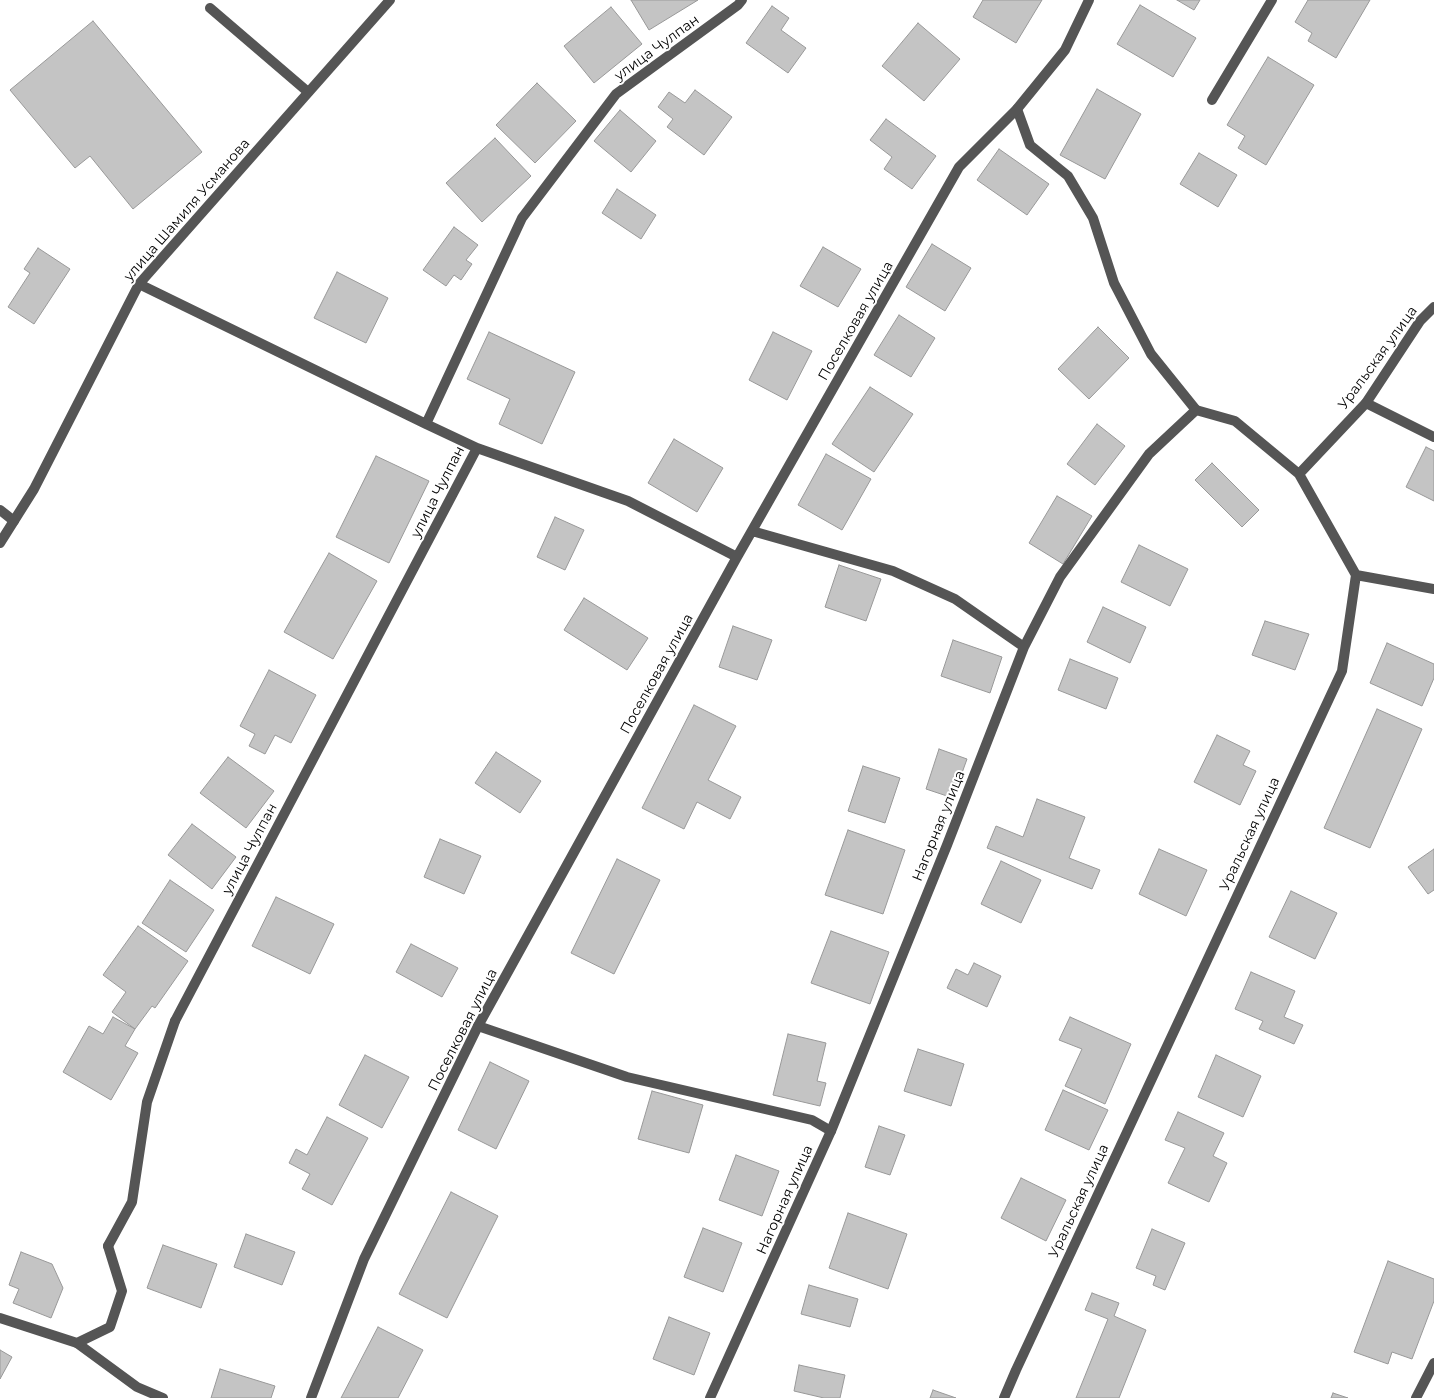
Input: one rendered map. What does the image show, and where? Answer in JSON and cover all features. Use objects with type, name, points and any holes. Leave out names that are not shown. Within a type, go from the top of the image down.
[{"type":"street","name":"улица Шамиля Усманова","points":[[0,543],[34,489],[138,284],[390,0]]},
{"type":"street","name":"улица Чулпан","points":[[76,1343],[110,1327],[122,1291],[108,1246],[132,1202],[147,1102],[175,1021],[477,448],[426,424],[522,218],[616,94],[738,5],[742,0]]},
{"type":"street","name":"Поселковая улица","points":[[310,1398],[364,1259],[478,1026],[752,530],[959,167],[1017,109],[1065,50],[1089,0]]},
{"type":"street","points":[[1212,100],[1272,0]]},
{"type":"street","points":[[210,8],[308,92]]},
{"type":"street","points":[[1017,109],[1030,145],[1068,176],[1093,218],[1114,283],[1151,354],[1196,410],[1235,421],[1299,474],[1356,575],[1434,589]]},
{"type":"street","points":[[138,284],[426,424]]},
{"type":"street","name":"Уральская улица","points":[[1299,474],[1366,403],[1420,321],[1434,307]]},
{"type":"street","points":[[1366,403],[1434,437]]},
{"type":"street","name":"Нагорная улица","points":[[710,1398],[830,1131],[947,845],[1024,647],[1060,577],[1149,454],[1196,410]]},
{"type":"street","points":[[477,448],[628,501],[737,557]]},
{"type":"street","points":[[0,510],[14,521]]},
{"type":"street","points":[[752,530],[893,571],[956,599],[1024,647]]},
{"type":"street","name":"Уральская улица","points":[[1004,1398],[1342,671],[1356,575]]},
{"type":"street","points":[[478,1026],[627,1077],[812,1120],[830,1131]]},
{"type":"street","points":[[0,1318],[76,1343],[137,1387],[163,1398]]},
{"type":"street","points":[[1416,1398],[1434,1363]]},
{"type":"building","points":[[631,0],[698,0],[649,30]]},
{"type":"building","points":[[983,0],[1042,0],[1016,43],[973,17]]},
{"type":"building","points":[[1177,0],[1200,0],[1194,10]]},
{"type":"building","points":[[1308,0],[1370,0],[1336,58],[1308,41],[1312,33],[1295,22]]},
{"type":"building","points":[[1140,5],[1196,38],[1173,77],[1117,44]]},
{"type":"building","points":[[772,6],[789,18],[781,30],[806,48],[788,73],[746,43]]},
{"type":"building","points":[[611,7],[642,44],[594,83],[564,46]]},
{"type":"building","points":[[93,21],[202,152],[133,209],[90,156],[75,168],[10,90]]},
{"type":"building","points":[[918,23],[960,59],[924,101],[882,66]]},
{"type":"building","points":[[1268,57],[1314,85],[1266,165],[1238,148],[1245,136],[1227,125]]},
{"type":"building","points":[[537,83],[576,121],[535,163],[496,125]]},
{"type":"building","points":[[1097,89],[1141,114],[1105,179],[1060,155]]},
{"type":"building","points":[[695,90],[732,117],[704,155],[667,127],[673,119],[658,107],[669,92],[685,103]]},
{"type":"building","points":[[620,110],[656,141],[631,172],[594,141]]},
{"type":"building","points":[[886,119],[936,156],[912,189],[884,169],[892,157],[870,140]]},
{"type":"building","points":[[495,138],[531,176],[482,222],[446,183]]},
{"type":"building","points":[[999,149],[1049,184],[1027,215],[977,180]]},
{"type":"building","points":[[1199,153],[1237,175],[1218,207],[1180,184]]},
{"type":"building","points":[[617,189],[656,215],[641,239],[602,213]]},
{"type":"building","points":[[454,227],[478,245],[466,260],[472,264],[461,280],[454,275],[446,286],[423,270]]},
{"type":"building","points":[[932,244],[971,268],[945,311],[906,287]]},
{"type":"building","points":[[823,247],[861,269],[838,307],[800,286]]},
{"type":"building","points":[[38,248],[70,269],[34,324],[8,307],[30,273],[24,269]]},
{"type":"building","points":[[337,272],[388,298],[366,343],[314,318]]},
{"type":"building","points":[[899,315],[935,338],[911,377],[874,355]]},
{"type":"building","points":[[1098,327],[1129,358],[1089,399],[1058,369]]},
{"type":"building","points":[[489,332],[575,372],[542,444],[499,424],[510,399],[467,379]]},
{"type":"building","points":[[773,332],[812,351],[787,400],[749,380]]},
{"type":"building","points":[[870,387],[913,414],[874,472],[832,444]]},
{"type":"building","points":[[1097,424],[1125,446],[1095,485],[1067,464]]},
{"type":"building","points":[[674,439],[723,468],[697,512],[648,483]]},
{"type":"building","points":[[1426,447],[1434,451],[1434,501],[1406,487]]},
{"type":"building","points":[[826,454],[871,479],[842,530],[798,505]]},
{"type":"building","points":[[376,456],[429,481],[389,563],[336,537]]},
{"type":"building","points":[[1212,463],[1259,510],[1242,527],[1195,480]]},
{"type":"building","points":[[1057,496],[1092,516],[1063,564],[1029,543]]},
{"type":"building","points":[[555,517],[584,530],[565,570],[537,557]]},
{"type":"building","points":[[1139,545],[1188,569],[1170,606],[1121,582]]},
{"type":"building","points":[[329,553],[377,581],[333,659],[284,632]]},
{"type":"building","points":[[839,565],[881,579],[866,621],[825,607]]},
{"type":"building","points":[[584,598],[648,638],[627,670],[564,630]]},
{"type":"building","points":[[1103,607],[1146,627],[1130,663],[1087,642]]},
{"type":"building","points":[[1265,621],[1309,634],[1295,670],[1252,655]]},
{"type":"building","points":[[733,626],[772,640],[757,680],[719,667]]},
{"type":"building","points":[[953,640],[1002,657],[990,693],[941,676]]},
{"type":"building","points":[[1387,643],[1434,664],[1434,678],[1422,706],[1370,683]]},
{"type":"building","points":[[1070,659],[1118,678],[1106,709],[1058,690]]},
{"type":"building","points":[[269,670],[316,695],[291,743],[275,735],[265,754],[249,746],[255,734],[240,726]]},
{"type":"building","points":[[694,705],[736,726],[708,780],[741,797],[730,819],[697,802],[684,829],[642,808]]},
{"type":"building","points":[[1377,709],[1422,729],[1370,848],[1324,828]]},
{"type":"building","points":[[1217,735],[1250,751],[1243,765],[1256,771],[1240,805],[1194,782]]},
{"type":"building","points":[[939,749],[967,759],[953,798],[926,789]]},
{"type":"building","points":[[496,752],[541,781],[520,813],[475,783]]},
{"type":"building","points":[[228,757],[274,791],[246,828],[200,793]]},
{"type":"building","points":[[863,766],[900,778],[885,823],[848,811]]},
{"type":"building","points":[[1037,799],[1085,817],[1069,858],[1100,870],[1092,889],[987,848],[996,826],[1023,837]]},
{"type":"building","points":[[192,824],[236,857],[212,889],[168,855]]},
{"type":"building","points":[[848,830],[905,850],[883,914],[825,895]]},
{"type":"building","points":[[440,839],[481,856],[464,894],[424,877]]},
{"type":"building","points":[[1159,849],[1207,870],[1186,916],[1139,894]]},
{"type":"building","points":[[1434,849],[1434,890],[1428,894],[1408,867]]},
{"type":"building","points":[[617,859],[660,880],[614,974],[571,953]]},
{"type":"building","points":[[1001,861],[1041,880],[1021,923],[981,904]]},
{"type":"building","points":[[170,880],[214,910],[186,952],[142,923]]},
{"type":"building","points":[[1291,891],[1337,913],[1315,959],[1269,937]]},
{"type":"building","points":[[276,897],[334,924],[310,974],[252,946]]},
{"type":"building","points":[[138,926],[188,961],[155,1008],[152,1006],[135,1029],[112,1012],[126,992],[103,975]]},
{"type":"building","points":[[831,931],[889,952],[870,1004],[811,983]]},
{"type":"building","points":[[411,944],[458,968],[442,997],[396,972]]},
{"type":"building","points":[[974,963],[1001,976],[987,1007],[947,988],[956,969],[968,975]]},
{"type":"building","points":[[1251,972],[1295,991],[1284,1017],[1303,1025],[1294,1044],[1259,1029],[1263,1021],[1235,1009]]},
{"type":"building","points":[[113,1017],[135,1029],[125,1046],[138,1053],[111,1100],[63,1072],[89,1026],[103,1034]]},
{"type":"building","points":[[1070,1017],[1131,1044],[1105,1104],[1065,1086],[1082,1049],[1059,1040]]},
{"type":"building","points":[[788,1034],[826,1043],[817,1081],[826,1083],[820,1106],[773,1095]]},
{"type":"building","points":[[918,1049],[964,1064],[951,1106],[904,1091]]},
{"type":"building","points":[[365,1055],[409,1077],[382,1128],[339,1105]]},
{"type":"building","points":[[1216,1055],[1261,1076],[1243,1117],[1198,1097]]},
{"type":"building","points":[[490,1062],[529,1081],[496,1149],[458,1130]]},
{"type":"building","points":[[1063,1090],[1108,1110],[1089,1150],[1045,1130]]},
{"type":"building","points":[[652,1091],[703,1105],[689,1153],[638,1139]]},
{"type":"building","points":[[1178,1112],[1224,1133],[1213,1156],[1227,1163],[1209,1202],[1168,1183],[1185,1148],[1165,1140]]},
{"type":"building","points":[[327,1117],[368,1138],[332,1205],[302,1189],[310,1174],[289,1163],[296,1149],[307,1155]]},
{"type":"building","points":[[879,1126],[905,1135],[890,1175],[865,1167]]},
{"type":"building","points":[[736,1155],[779,1171],[762,1216],[719,1200]]},
{"type":"building","points":[[1021,1178],[1066,1200],[1046,1241],[1001,1218]]},
{"type":"building","points":[[451,1192],[498,1216],[447,1318],[399,1294]]},
{"type":"building","points":[[848,1213],[907,1234],[888,1289],[829,1268]]},
{"type":"building","points":[[703,1228],[742,1243],[723,1292],[684,1277]]},
{"type":"building","points":[[1152,1229],[1185,1243],[1165,1290],[1153,1285],[1156,1276],[1136,1268]]},
{"type":"building","points":[[246,1234],[295,1252],[282,1285],[234,1267]]},
{"type":"building","points":[[163,1245],[217,1264],[201,1308],[147,1288]]},
{"type":"building","points":[[21,1252],[52,1264],[63,1288],[51,1318],[13,1303],[19,1289],[9,1285]]},
{"type":"building","points":[[1388,1261],[1434,1279],[1434,1301],[1412,1359],[1392,1352],[1388,1364],[1354,1352]]},
{"type":"building","points":[[809,1285],[858,1299],[850,1327],[801,1314]]},
{"type":"building","points":[[1092,1293],[1119,1303],[1114,1316],[1146,1330],[1119,1398],[1076,1398],[1108,1319],[1085,1310]]},
{"type":"building","points":[[669,1317],[710,1333],[694,1375],[653,1359]]},
{"type":"building","points":[[378,1327],[423,1350],[398,1398],[341,1398]]},
{"type":"building","points":[[0,1350],[12,1357],[0,1379]]},
{"type":"building","points":[[799,1365],[845,1375],[840,1398],[824,1398],[794,1391]]},
{"type":"building","points":[[220,1369],[275,1386],[271,1398],[211,1398]]},
{"type":"building","points":[[933,1390],[956,1398],[930,1398]]},
{"type":"building","points":[[1333,1393],[1348,1398],[1331,1398]]}]
